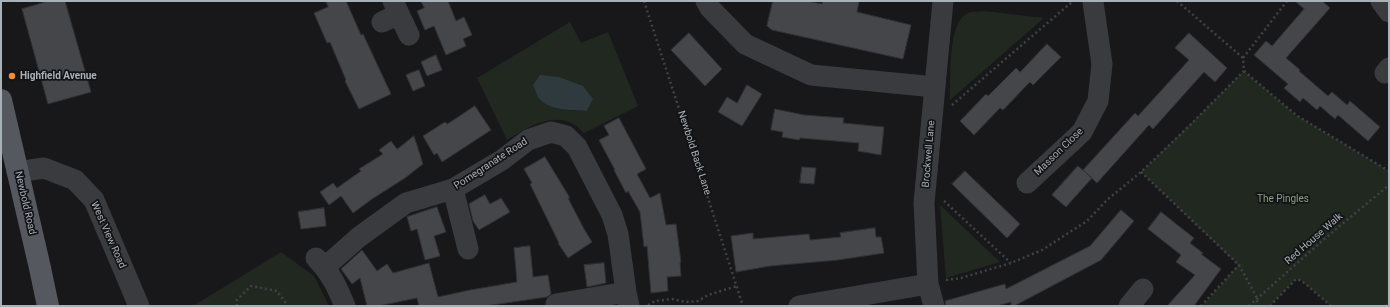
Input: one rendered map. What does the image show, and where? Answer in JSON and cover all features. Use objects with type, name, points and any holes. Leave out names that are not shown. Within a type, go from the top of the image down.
[{"type":"main road","name":"Newbold Road","points":[[1,100],[48,306]]},
{"type":"street","points":[[706,1],[710,8],[745,44],[811,75],[935,87]]},
{"type":"street","name":"Brockwell Lane","points":[[934,306],[928,284],[924,203],[944,1]]},
{"type":"street","name":"Masson Close","points":[[1026,183],[1082,132],[1098,100],[1102,64],[1087,1]]},
{"type":"street","points":[[1381,1],[1389,12]]},
{"type":"street","points":[[391,12],[409,35]]},
{"type":"street","name":"Pomegranate Road","points":[[345,306],[325,268],[359,237],[406,203],[453,189],[502,160],[528,140],[550,132],[566,136],[577,146],[612,215],[618,234],[628,299]]},
{"type":"street","name":"West View Road","points":[[17,172],[44,168],[75,180],[94,200],[139,306]]},
{"type":"street","points":[[453,189],[468,249]]},
{"type":"street","points":[[799,306],[928,284]]},
{"type":"street","points":[[1129,306],[1143,289]]},
{"type":"street","points":[[556,304],[628,299]]},
{"type":"path","name":"Newbold Back Lane","points":[[644,1],[743,306]]},
{"type":"path","points":[[932,123],[1087,1]]},
{"type":"path","points":[[1177,1],[1242,58],[1244,71],[1296,115],[1389,171]]},
{"type":"path","points":[[1242,58],[1288,1]]},
{"type":"path","points":[[928,284],[961,278],[1011,263],[1042,250],[1087,221],[1107,200],[1141,172],[1185,130],[1244,71]]},
{"type":"path","points":[[1141,172],[1239,266],[1257,298],[1257,306]]},
{"type":"path","points":[[926,185],[1011,263]]},
{"type":"path","name":"Red House Walk","points":[[1249,306],[1389,185]]},
{"type":"path","points":[[1201,306],[1239,266]]},
{"type":"path","points":[[1270,306],[1296,279],[1302,281],[1331,306]]},
{"type":"path","points":[[237,306],[237,300],[251,286],[277,291],[288,306]]},
{"type":"path","points":[[645,306],[655,301],[672,299],[686,302],[698,301],[708,295],[737,286]]},
{"type":"path","points":[[1386,306],[1389,302]]},
{"type":"green space","points":[[984,11],[1044,18],[950,100],[953,39],[956,28],[961,19],[968,13]]},
{"type":"green space","points":[[570,22],[581,43],[608,32],[638,106],[584,133],[575,125],[566,121],[549,120],[531,126],[507,140],[477,78]],"holes":[[[539,98],[593,99],[587,111],[556,108]]]},
{"type":"green space","name":"The Pingles","points":[[1244,71],[1296,115],[1389,171],[1389,302],[1386,306],[1331,306],[1302,281],[1296,279],[1270,306],[1202,306],[1238,265],[1141,172]]},
{"type":"green space","points":[[940,205],[1000,262],[946,278]]},
{"type":"green space","points":[[281,252],[314,276],[329,306],[193,306]]},
{"type":"shaded area","points":[[540,75],[559,77],[583,86],[593,99],[587,111],[561,109],[542,102],[533,85]]},
{"type":"building","points":[[49,1],[65,1],[91,92],[48,104],[22,9]]},
{"type":"building","points":[[326,1],[346,1],[361,35],[363,34],[391,94],[359,109],[345,81],[346,80],[330,42],[327,43],[314,13],[328,7]]},
{"type":"building","points":[[421,1],[448,1],[456,21],[464,17],[472,35],[463,39],[466,46],[446,55],[434,26],[425,30],[417,11],[424,8]]},
{"type":"building","points":[[773,1],[807,1],[822,4],[823,1],[859,1],[857,12],[911,25],[903,59],[772,30],[767,26]]},
{"type":"building","points":[[1295,1],[1322,1],[1330,8],[1286,58],[1328,96],[1332,92],[1347,105],[1350,101],[1380,127],[1368,141],[1338,115],[1335,119],[1320,106],[1317,110],[1303,98],[1300,102],[1284,88],[1288,84],[1254,55],[1266,41],[1272,46],[1304,9]]},
{"type":"building","points":[[689,33],[722,69],[705,86],[671,50]]},
{"type":"building","points":[[1189,33],[1227,68],[1215,82],[1204,72],[1153,129],[1149,125],[1097,183],[1083,170],[1135,113],[1138,116],[1189,60],[1175,48]]},
{"type":"building","points":[[1047,44],[1061,57],[1033,85],[1030,82],[1003,110],[1000,108],[974,135],[960,121],[986,94],[988,96],[1016,68],[1020,72]]},
{"type":"building","points":[[436,55],[442,70],[427,76],[421,62]]},
{"type":"building","points":[[419,70],[425,86],[413,91],[406,75]]},
{"type":"building","points":[[747,85],[762,94],[742,126],[718,112],[727,97],[737,103]]},
{"type":"building","points":[[475,106],[491,130],[442,162],[437,153],[434,155],[423,136],[445,122],[447,124]]},
{"type":"building","points":[[775,109],[804,115],[844,118],[843,123],[884,127],[881,155],[858,151],[859,143],[800,138],[799,140],[782,137],[783,132],[771,130]]},
{"type":"building","points":[[619,118],[646,169],[637,174],[650,198],[660,193],[666,225],[676,224],[681,262],[681,276],[667,277],[668,291],[651,293],[647,246],[644,247],[640,212],[628,191],[626,193],[599,140],[609,135],[604,126]]},
{"type":"building","points":[[414,136],[423,164],[353,213],[341,196],[329,205],[320,192],[333,183],[337,188],[361,171],[359,169],[383,154],[379,150],[391,141],[397,149]]},
{"type":"building","points":[[545,157],[570,198],[568,198],[592,242],[568,258],[558,243],[530,184],[532,183],[524,169]]},
{"type":"building","points":[[1078,166],[1092,178],[1066,207],[1052,195]]},
{"type":"building","points":[[802,167],[816,168],[814,184],[800,183]]},
{"type":"building","points":[[965,171],[1020,224],[1007,238],[952,184]]},
{"type":"building","points":[[485,195],[490,204],[501,198],[510,212],[479,230],[473,221],[469,204]]},
{"type":"building","points":[[437,207],[446,232],[434,236],[440,256],[425,260],[417,229],[411,231],[407,217]]},
{"type":"building","points":[[324,208],[326,226],[301,229],[298,212]]},
{"type":"building","points":[[1121,210],[1134,221],[1101,260],[1014,306],[1011,306],[1011,302],[997,306],[946,306],[945,301],[1005,284],[1006,289],[1090,246]]},
{"type":"building","points":[[1161,212],[1194,238],[1190,243],[1203,253],[1201,254],[1221,269],[1194,306],[1167,306],[1195,275],[1176,262],[1181,255],[1148,229]]},
{"type":"building","points":[[875,228],[876,237],[881,237],[884,253],[838,260],[770,266],[736,272],[731,236],[753,233],[753,239],[809,234],[810,240],[841,237],[840,233]]},
{"type":"building","points":[[530,246],[533,277],[548,275],[551,294],[547,297],[485,306],[419,306],[417,298],[378,306],[367,306],[360,278],[352,284],[341,269],[362,250],[377,271],[387,264],[393,273],[429,263],[438,297],[517,282],[514,248]]},
{"type":"building","points":[[604,263],[606,283],[587,287],[584,265]]},
{"type":"place","name":"Highfield Avenue","points":[[12,76]]}]
